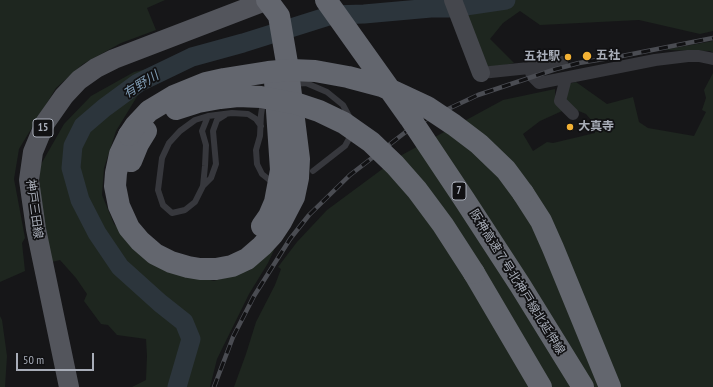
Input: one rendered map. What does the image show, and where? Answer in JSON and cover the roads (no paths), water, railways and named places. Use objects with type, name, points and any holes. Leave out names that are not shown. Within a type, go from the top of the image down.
[{"type":"highway","name":"阪神高速７号北神戸線北延伸線","points":[[312,0],[398,119],[453,203],[566,387]]},
{"type":"highway","name":"阪神高速７号北神戸線北延伸線","points":[[326,0],[410,118],[464,199],[520,285],[583,387]]},
{"type":"highway","points":[[270,9],[277,80],[281,170],[275,202],[266,222],[252,237],[240,246],[216,255],[165,253],[140,241],[129,228],[123,216],[119,206],[115,186],[120,154],[134,126],[149,111],[174,96],[206,83],[268,72],[291,70],[314,71],[348,76],[382,86],[427,108],[454,125],[480,144],[506,170],[542,221],[568,281],[610,387]]},
{"type":"highway","points":[[165,253],[141,223],[131,202],[129,190],[129,166],[133,154],[146,131],[161,117],[170,112],[198,102],[238,96],[280,100],[298,104],[344,123],[371,142],[395,165],[417,190],[443,225],[474,273],[540,387]]},
{"type":"main road","points":[[453,0],[481,73]]},
{"type":"main road","name":"神戸三田線","points":[[69,387],[36,229],[29,180],[33,152],[45,123],[64,96],[79,80],[96,68],[114,59],[270,9]]},
{"type":"street","points":[[529,68],[539,83],[655,60],[688,56],[713,59]]},
{"type":"street","points":[[481,73],[529,68],[562,62]]},
{"type":"street","points":[[566,78],[560,101],[573,114]]},
{"type":"lane","points":[[272,182],[262,174],[257,164],[256,150],[260,136],[261,115],[277,80],[306,83],[327,92],[343,105],[350,119],[350,137],[344,146],[313,171]]},
{"type":"lane","points":[[226,114],[217,120],[213,131],[216,164],[211,178],[203,186],[194,202],[185,210],[172,212],[162,204],[158,190],[162,158],[169,143],[180,131],[195,120],[208,116],[226,114],[248,114],[256,119],[261,126]]},
{"type":"lane","points":[[203,186],[206,166],[206,145],[202,131],[208,116]]},
{"type":"waterway","name":"有野川","points":[[177,387],[191,339],[184,322],[160,303],[120,267],[97,233],[80,200],[71,168],[73,146],[83,126],[104,108],[138,83],[192,57],[243,43],[332,15],[364,14],[431,8],[452,8],[506,0]]},
{"type":"railway","points":[[214,387],[233,337],[254,296],[290,239],[309,215],[350,175],[416,124],[478,95],[556,69],[579,63],[713,38]]},
{"type":"place","name":"五社","points":[[587,56]]},
{"type":"place","name":"五社駅","points":[[568,57]]},
{"type":"place","name":"大真寺","points":[[570,127]]}]
